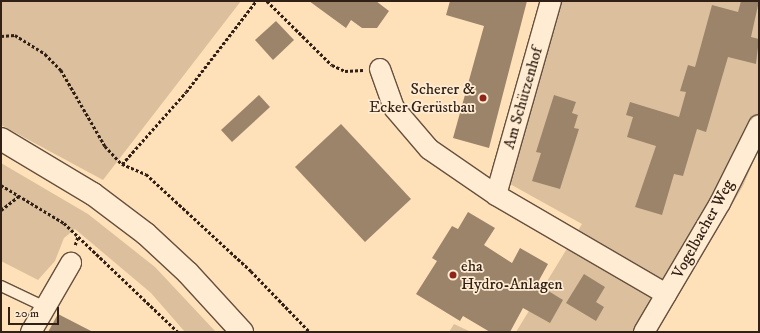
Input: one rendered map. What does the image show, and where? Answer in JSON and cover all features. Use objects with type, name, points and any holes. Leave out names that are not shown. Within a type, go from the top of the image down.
[{"type":"main road","points":[[1,139],[93,194],[146,234],[188,273],[242,332]]},
{"type":"street","name":"Am Schützenhof","points":[[496,195],[551,1]]},
{"type":"street","points":[[380,69],[394,108],[410,130],[458,171],[496,195],[666,294]]},
{"type":"street","name":"Vogelbacher Weg","points":[[644,332],[720,203],[759,125]]},
{"type":"street","points":[[31,332],[70,263]]},
{"type":"lane","points":[[1,286],[45,307]]},
{"type":"path","points":[[122,164],[186,92],[256,1]]},
{"type":"path","points":[[267,1],[332,65],[345,71],[380,69]]},
{"type":"path","points":[[1,36],[15,35],[30,43],[61,70],[105,146],[122,164],[146,174],[252,271],[310,332]]},
{"type":"path","points":[[1,185],[64,223],[178,332]]},
{"type":"path","points":[[1,210],[19,196]]},
{"type":"shaded area","points":[[1,1],[241,1],[103,180],[1,125]]},
{"type":"shaded area","points":[[558,1],[759,1],[759,148],[743,186],[657,332],[516,332],[582,224],[510,184]]},
{"type":"shaded area","points":[[1,163],[88,214],[155,267],[216,332],[185,332],[151,293],[75,229],[64,238],[55,261],[38,280],[1,261]]},
{"type":"shaded area","points":[[454,324],[471,332],[449,332]]},
{"type":"building","points":[[309,1],[376,1],[389,11],[377,28],[362,28],[351,20],[346,28]]},
{"type":"building","points":[[450,1],[527,1],[489,148],[453,138],[484,26],[446,15]]},
{"type":"building","points":[[741,1],[759,1],[751,37],[759,39],[756,64],[728,57],[706,132],[697,129],[683,176],[674,174],[662,215],[635,207],[656,146],[627,137],[633,117],[626,115],[630,102],[679,117],[686,92],[680,91],[688,65],[695,67],[712,5],[738,12]]},
{"type":"building","points":[[276,21],[294,40],[273,60],[255,40]]},
{"type":"building","points":[[259,95],[270,107],[232,142],[221,130]]},
{"type":"building","points":[[554,95],[576,102],[572,113],[578,115],[574,128],[579,129],[560,189],[532,181],[541,153],[536,152]]},
{"type":"building","points":[[341,124],[411,199],[365,242],[295,167]]},
{"type":"building","points":[[468,212],[495,228],[484,245],[512,263],[520,248],[548,264],[537,284],[563,300],[550,323],[523,308],[510,332],[490,332],[463,316],[460,321],[416,294],[437,261],[432,258],[452,226],[458,229]]},
{"type":"building","points":[[584,274],[605,287],[596,302],[604,307],[596,321],[566,303]]},
{"type":"building","points":[[58,314],[93,332],[48,332]]},
{"type":"place","name":"Scherer & Ecker Gerüstbau","points":[[483,98]]},
{"type":"place","name":"eha Hydro-Anlagen","points":[[453,275]]}]
